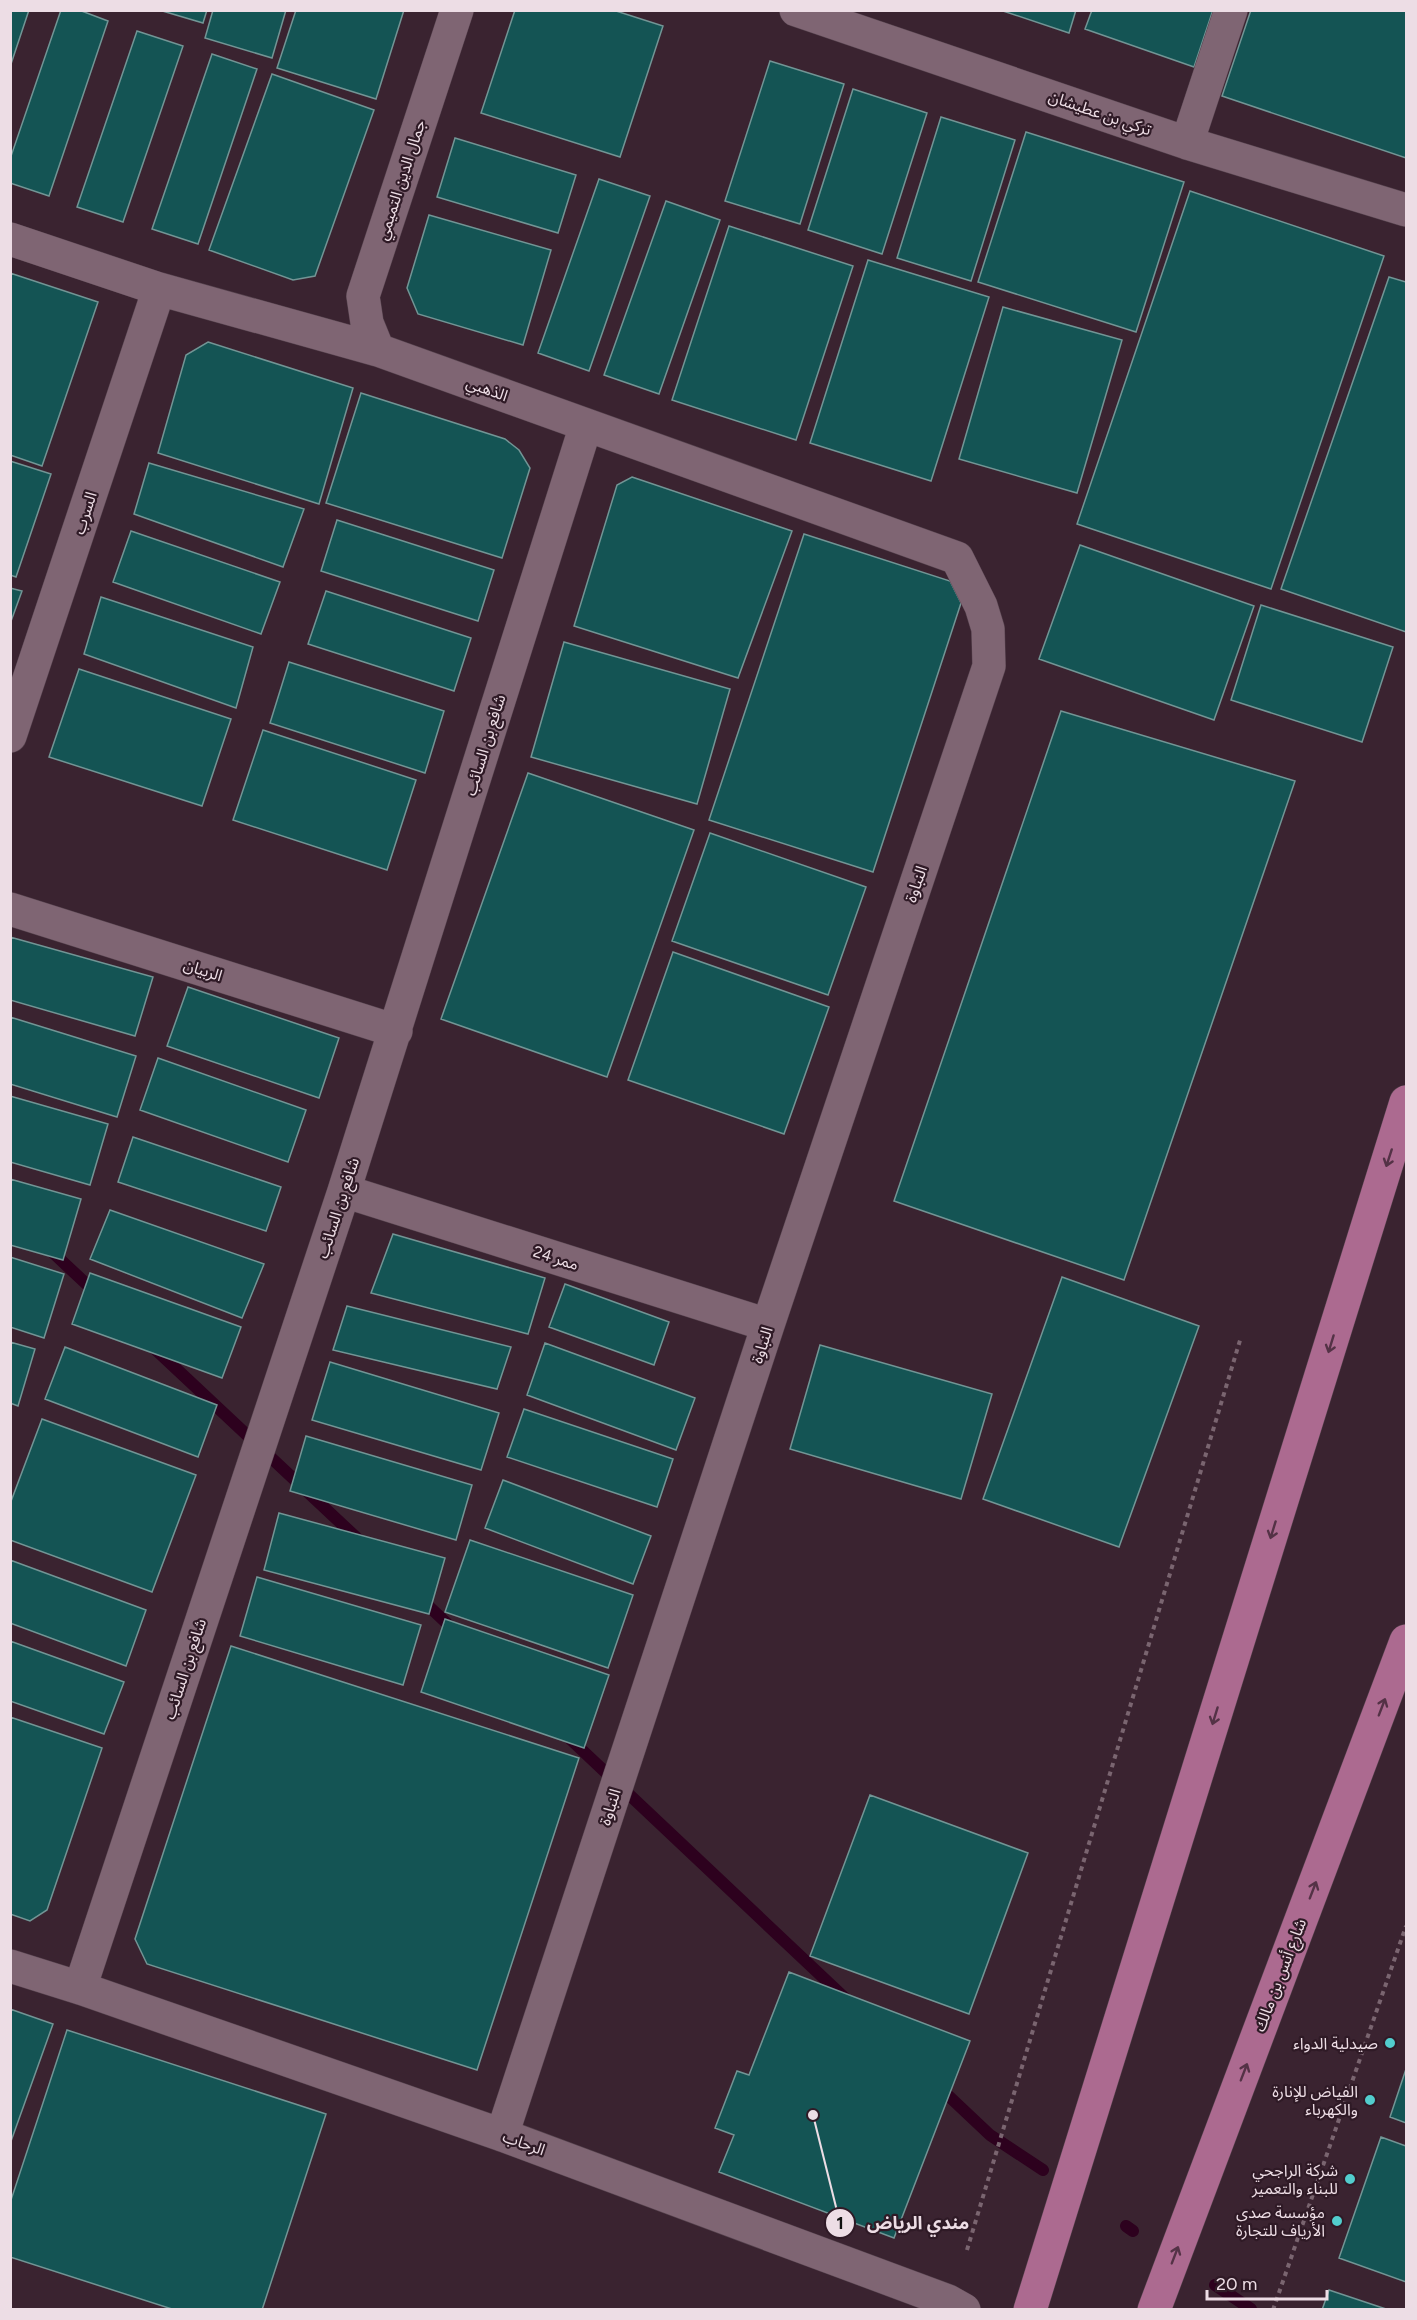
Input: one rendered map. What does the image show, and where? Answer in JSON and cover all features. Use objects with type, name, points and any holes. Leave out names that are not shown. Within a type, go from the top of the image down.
[{"type":"main road","points":[[1030,2310],[1407,1102]]},
{"type":"main road","name":"شارع أنس بن مالك","points":[[1154,2310],[1407,1641]]},
{"type":"street","name":"جمال الدين التميمي","points":[[378,350],[367,323],[363,296],[457,10]]},
{"type":"street","name":"تركي بن عطيشان","points":[[796,10],[1187,142],[1407,210]]},
{"type":"street","points":[[1187,142],[1231,10]]},
{"type":"street","name":"الذهبي","points":[[10,239],[159,290],[378,350],[957,558]]},
{"type":"street","name":"السرب","points":[[10,736],[159,290]]},
{"type":"street","name":"شافع بن السائب","points":[[80,1988],[396,1031],[586,424]]},
{"type":"street","name":"النباوة","points":[[502,2135],[768,1325],[989,666],[988,629],[981,606],[957,558]]},
{"type":"street","name":"الربيان","points":[[10,909],[396,1031]]},
{"type":"street","name":"ممر 24","points":[[344,1191],[768,1325]]},
{"type":"street","name":"الرحاب","points":[[10,1966],[80,1988],[502,2135],[948,2301],[964,2310]]},
{"type":"path","points":[[967,2250],[1241,1337]]},
{"type":"path","points":[[1273,2310],[1407,1926]]},
{"type":"building","points":[[10,10],[29,10],[10,67]]},
{"type":"building","points":[[61,10],[79,10],[108,21],[49,196],[10,183],[10,159]]},
{"type":"building","points":[[159,10],[207,10],[203,23]]},
{"type":"building","points":[[213,10],[286,10],[272,58],[205,38]]},
{"type":"building","points":[[296,10],[404,10],[376,99],[277,68]]},
{"type":"building","points":[[515,10],[613,10],[663,26],[620,157],[481,113]]},
{"type":"building","points":[[1000,10],[1076,10],[1069,33]]},
{"type":"building","points":[[1092,10],[1213,10],[1194,67],[1085,29]]},
{"type":"building","points":[[1251,10],[1406,10],[1406,158],[1222,96]]},
{"type":"building","points":[[137,31],[183,46],[123,222],[77,207]]},
{"type":"building","points":[[212,54],[257,69],[198,244],[152,229]]},
{"type":"building","points":[[770,61],[844,84],[800,224],[725,201]]},
{"type":"building","points":[[272,74],[374,110],[315,276],[293,280],[209,250]]},
{"type":"building","points":[[853,89],[927,113],[882,254],[808,230]]},
{"type":"building","points":[[941,117],[1015,140],[971,281],[897,258]]},
{"type":"building","points":[[1026,132],[1184,182],[1136,332],[978,282]]},
{"type":"building","points":[[455,138],[576,175],[558,233],[437,197]]},
{"type":"building","points":[[599,179],[650,196],[589,371],[538,353]]},
{"type":"building","points":[[1190,191],[1384,256],[1271,589],[1077,524]]},
{"type":"building","points":[[666,201],[720,220],[659,394],[604,375]]},
{"type":"building","points":[[429,215],[551,250],[523,345],[418,314],[407,288]]},
{"type":"building","points":[[729,226],[853,266],[796,440],[672,400]]},
{"type":"building","points":[[868,260],[989,297],[931,481],[810,443]]},
{"type":"building","points":[[10,273],[98,302],[42,466],[10,455]]},
{"type":"building","points":[[1389,277],[1406,282],[1406,632],[1281,589]]},
{"type":"building","points":[[1003,307],[1122,340],[1077,493],[959,459]]},
{"type":"building","points":[[208,342],[353,388],[319,504],[158,453],[186,355]]},
{"type":"building","points":[[361,393],[505,439],[519,450],[530,468],[502,558],[326,503]]},
{"type":"building","points":[[10,461],[51,474],[16,577],[10,575]]},
{"type":"building","points":[[149,463],[304,509],[283,567],[134,514]]},
{"type":"building","points":[[632,477],[792,531],[738,678],[574,626],[617,485]]},
{"type":"building","points":[[337,520],[494,570],[478,621],[321,571]]},
{"type":"building","points":[[131,531],[280,582],[261,634],[113,582]]},
{"type":"building","points":[[804,534],[950,581],[961,603],[873,872],[709,820]]},
{"type":"building","points":[[1080,545],[1254,606],[1214,720],[1039,659]]},
{"type":"building","points":[[10,588],[22,591],[10,624]]},
{"type":"building","points":[[326,591],[471,638],[454,691],[308,644]]},
{"type":"building","points":[[101,597],[253,647],[236,708],[84,654]]},
{"type":"building","points":[[1261,605],[1393,647],[1362,742],[1231,700]]},
{"type":"building","points":[[564,642],[730,689],[697,804],[531,757]]},
{"type":"building","points":[[289,662],[444,711],[425,773],[270,723]]},
{"type":"building","points":[[79,669],[231,719],[202,806],[49,757]]},
{"type":"building","points":[[1061,711],[1295,781],[1124,1280],[894,1201]]},
{"type":"building","points":[[263,730],[416,780],[387,870],[233,820]]},
{"type":"building","points":[[528,773],[694,830],[607,1077],[441,1019]]},
{"type":"building","points":[[710,833],[866,887],[828,995],[672,941]]},
{"type":"building","points":[[10,937],[153,977],[135,1036],[10,1000]]},
{"type":"building","points":[[673,952],[829,1007],[784,1134],[628,1080]]},
{"type":"building","points":[[188,987],[339,1038],[319,1098],[167,1046]]},
{"type":"building","points":[[10,1017],[136,1056],[117,1117],[10,1084]]},
{"type":"building","points":[[158,1058],[306,1110],[288,1162],[140,1110]]},
{"type":"building","points":[[10,1096],[108,1124],[90,1185],[10,1162]]},
{"type":"building","points":[[133,1137],[281,1187],[266,1231],[118,1182]]},
{"type":"building","points":[[10,1179],[81,1199],[63,1260],[10,1245]]},
{"type":"building","points":[[110,1210],[264,1264],[242,1318],[90,1259]]},
{"type":"building","points":[[393,1234],[545,1278],[528,1334],[371,1293]]},
{"type":"building","points":[[10,1257],[64,1274],[44,1338],[10,1327]]},
{"type":"building","points":[[90,1273],[241,1327],[222,1378],[72,1324]]},
{"type":"building","points":[[1062,1277],[1199,1326],[1119,1547],[983,1499]]},
{"type":"building","points":[[565,1284],[669,1322],[654,1365],[549,1327]]},
{"type":"building","points":[[347,1306],[511,1347],[497,1389],[333,1350]]},
{"type":"building","points":[[10,1342],[35,1349],[18,1406],[10,1403]]},
{"type":"building","points":[[545,1343],[695,1398],[676,1450],[527,1395]]},
{"type":"building","points":[[820,1345],[992,1394],[961,1499],[790,1449]]},
{"type":"building","points":[[65,1347],[217,1405],[198,1457],[45,1399]]},
{"type":"building","points":[[330,1362],[499,1413],[481,1470],[312,1420]]},
{"type":"building","points":[[524,1409],[673,1459],[657,1507],[507,1457]]},
{"type":"building","points":[[42,1419],[196,1475],[152,1592],[10,1540],[10,1504]]},
{"type":"building","points":[[306,1436],[472,1485],[456,1540],[290,1491]]},
{"type":"building","points":[[503,1480],[651,1536],[633,1584],[485,1528]]},
{"type":"building","points":[[279,1513],[445,1558],[429,1614],[264,1570]]},
{"type":"building","points":[[470,1540],[633,1595],[608,1668],[445,1612]]},
{"type":"building","points":[[10,1560],[146,1610],[126,1666],[10,1623]]},
{"type":"building","points":[[257,1577],[421,1625],[403,1685],[240,1636]]},
{"type":"building","points":[[445,1619],[609,1675],[584,1748],[421,1692]]},
{"type":"building","points":[[10,1641],[124,1682],[104,1734],[10,1701]]},
{"type":"building","points":[[231,1646],[579,1758],[477,2070],[147,1964],[135,1939]]},
{"type":"building","points":[[10,1717],[102,1748],[47,1910],[30,1921],[10,1914]]},
{"type":"building","points":[[870,1795],[1028,1853],[969,2014],[810,1956]]},
{"type":"building","points":[[789,1972],[970,2041],[894,2238],[719,2172],[734,2135],[715,2128],[737,2071],[749,2075]]},
{"type":"building","points":[[10,2009],[53,2024],[10,2144]]},
{"type":"building","points":[[67,2030],[326,2114],[262,2310],[175,2310],[10,2257],[10,2203]]},
{"type":"building","points":[[1406,2069],[1406,2123],[1390,2117]]},
{"type":"building","points":[[1381,2137],[1406,2146],[1406,2282],[1339,2258]]},
{"type":"building","points":[[1329,2290],[1389,2310],[1322,2310]]},
{"type":"waterway","points":[[48,1248],[97,1294]]},
{"type":"waterway","points":[[153,1347],[361,1542]]},
{"type":"waterway","points":[[420,1598],[455,1631]]},
{"type":"waterway","points":[[566,1735],[848,2001]]},
{"type":"waterway","points":[[937,2085],[990,2135],[1043,2170]]},
{"type":"waterway","points":[[1126,2226],[1133,2231]]},
{"type":"waterway","points":[[1215,2285],[1251,2309]]},
{"type":"place","name":"صيدلية الدواء","points":[[1390,2043]]},
{"type":"place","name":"الفياض للإنارة والكهرباء","points":[[1370,2100]]},
{"type":"place","name":"مندي الرياض","points":[[813,2115]]},
{"type":"place","name":"شركة الراجحي للبناء والتعمير","points":[[1350,2179]]},
{"type":"place","name":"مؤسسة صدى الأرياف للتجارة","points":[[1337,2221]]}]
